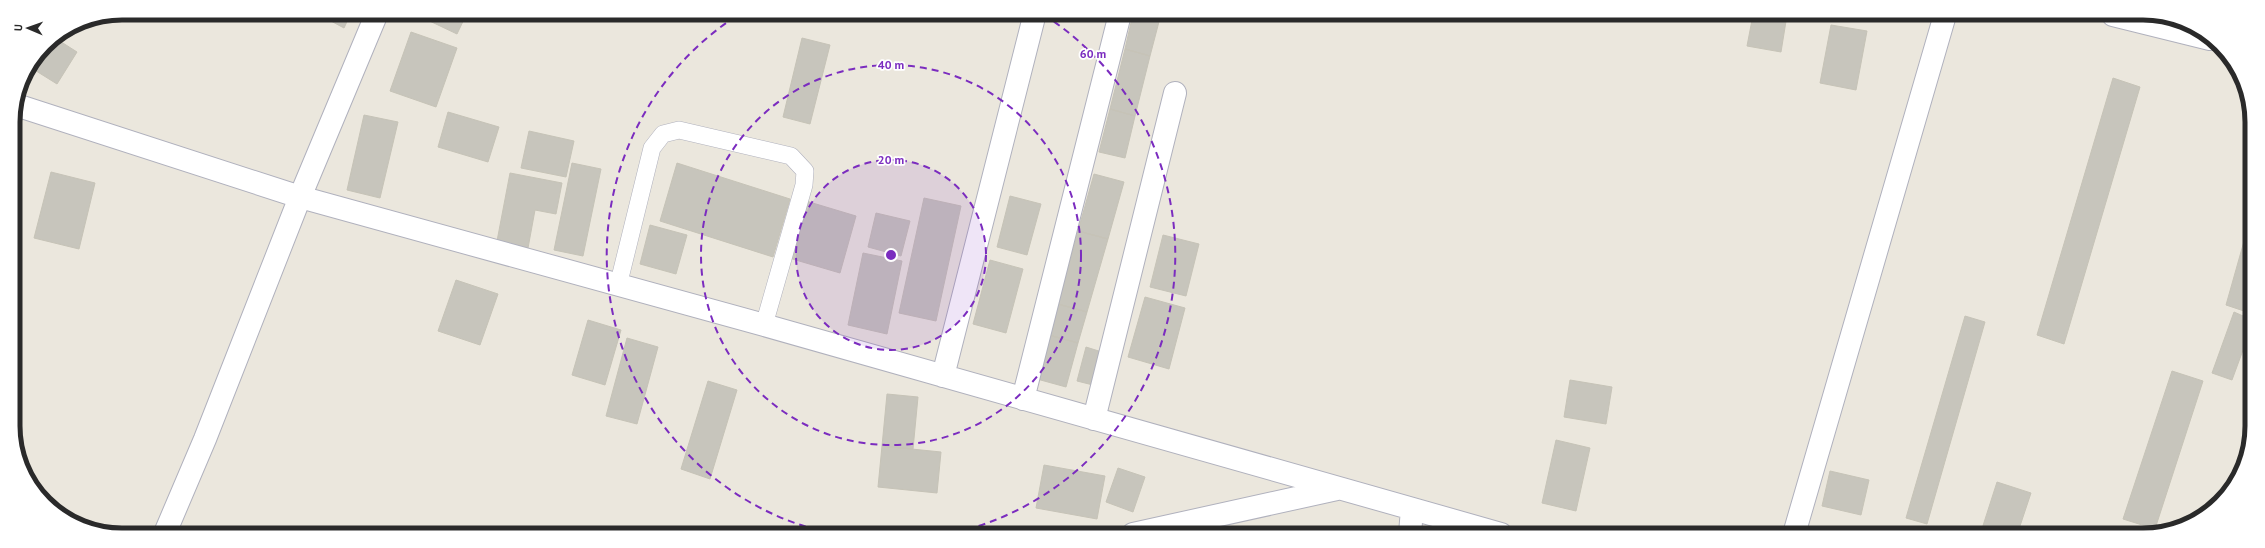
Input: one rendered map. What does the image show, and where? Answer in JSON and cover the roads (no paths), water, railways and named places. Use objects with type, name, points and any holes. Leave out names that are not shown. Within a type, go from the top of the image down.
[{"type":"street","points":[[167,528],[205,440],[300,197],[374,20]]},
{"type":"street","points":[[943,376],[1033,20]]},
{"type":"street","points":[[1023,399],[1118,20]]},
{"type":"street","points":[[1796,528],[1944,20]]},
{"type":"street","points":[[2132,20],[2199,37]]},
{"type":"street","points":[[1094,418],[1175,93]]},
{"type":"street","points":[[21,107],[300,197],[618,286],[764,325],[1480,528]]},
{"type":"street","points":[[1160,528],[1340,488]]},
{"type":"street","points":[[1410,528],[1412,509]]},
{"type":"lane","points":[[618,286],[652,148],[663,134],[678,130],[791,156],[805,171],[804,185],[764,325]]}]
